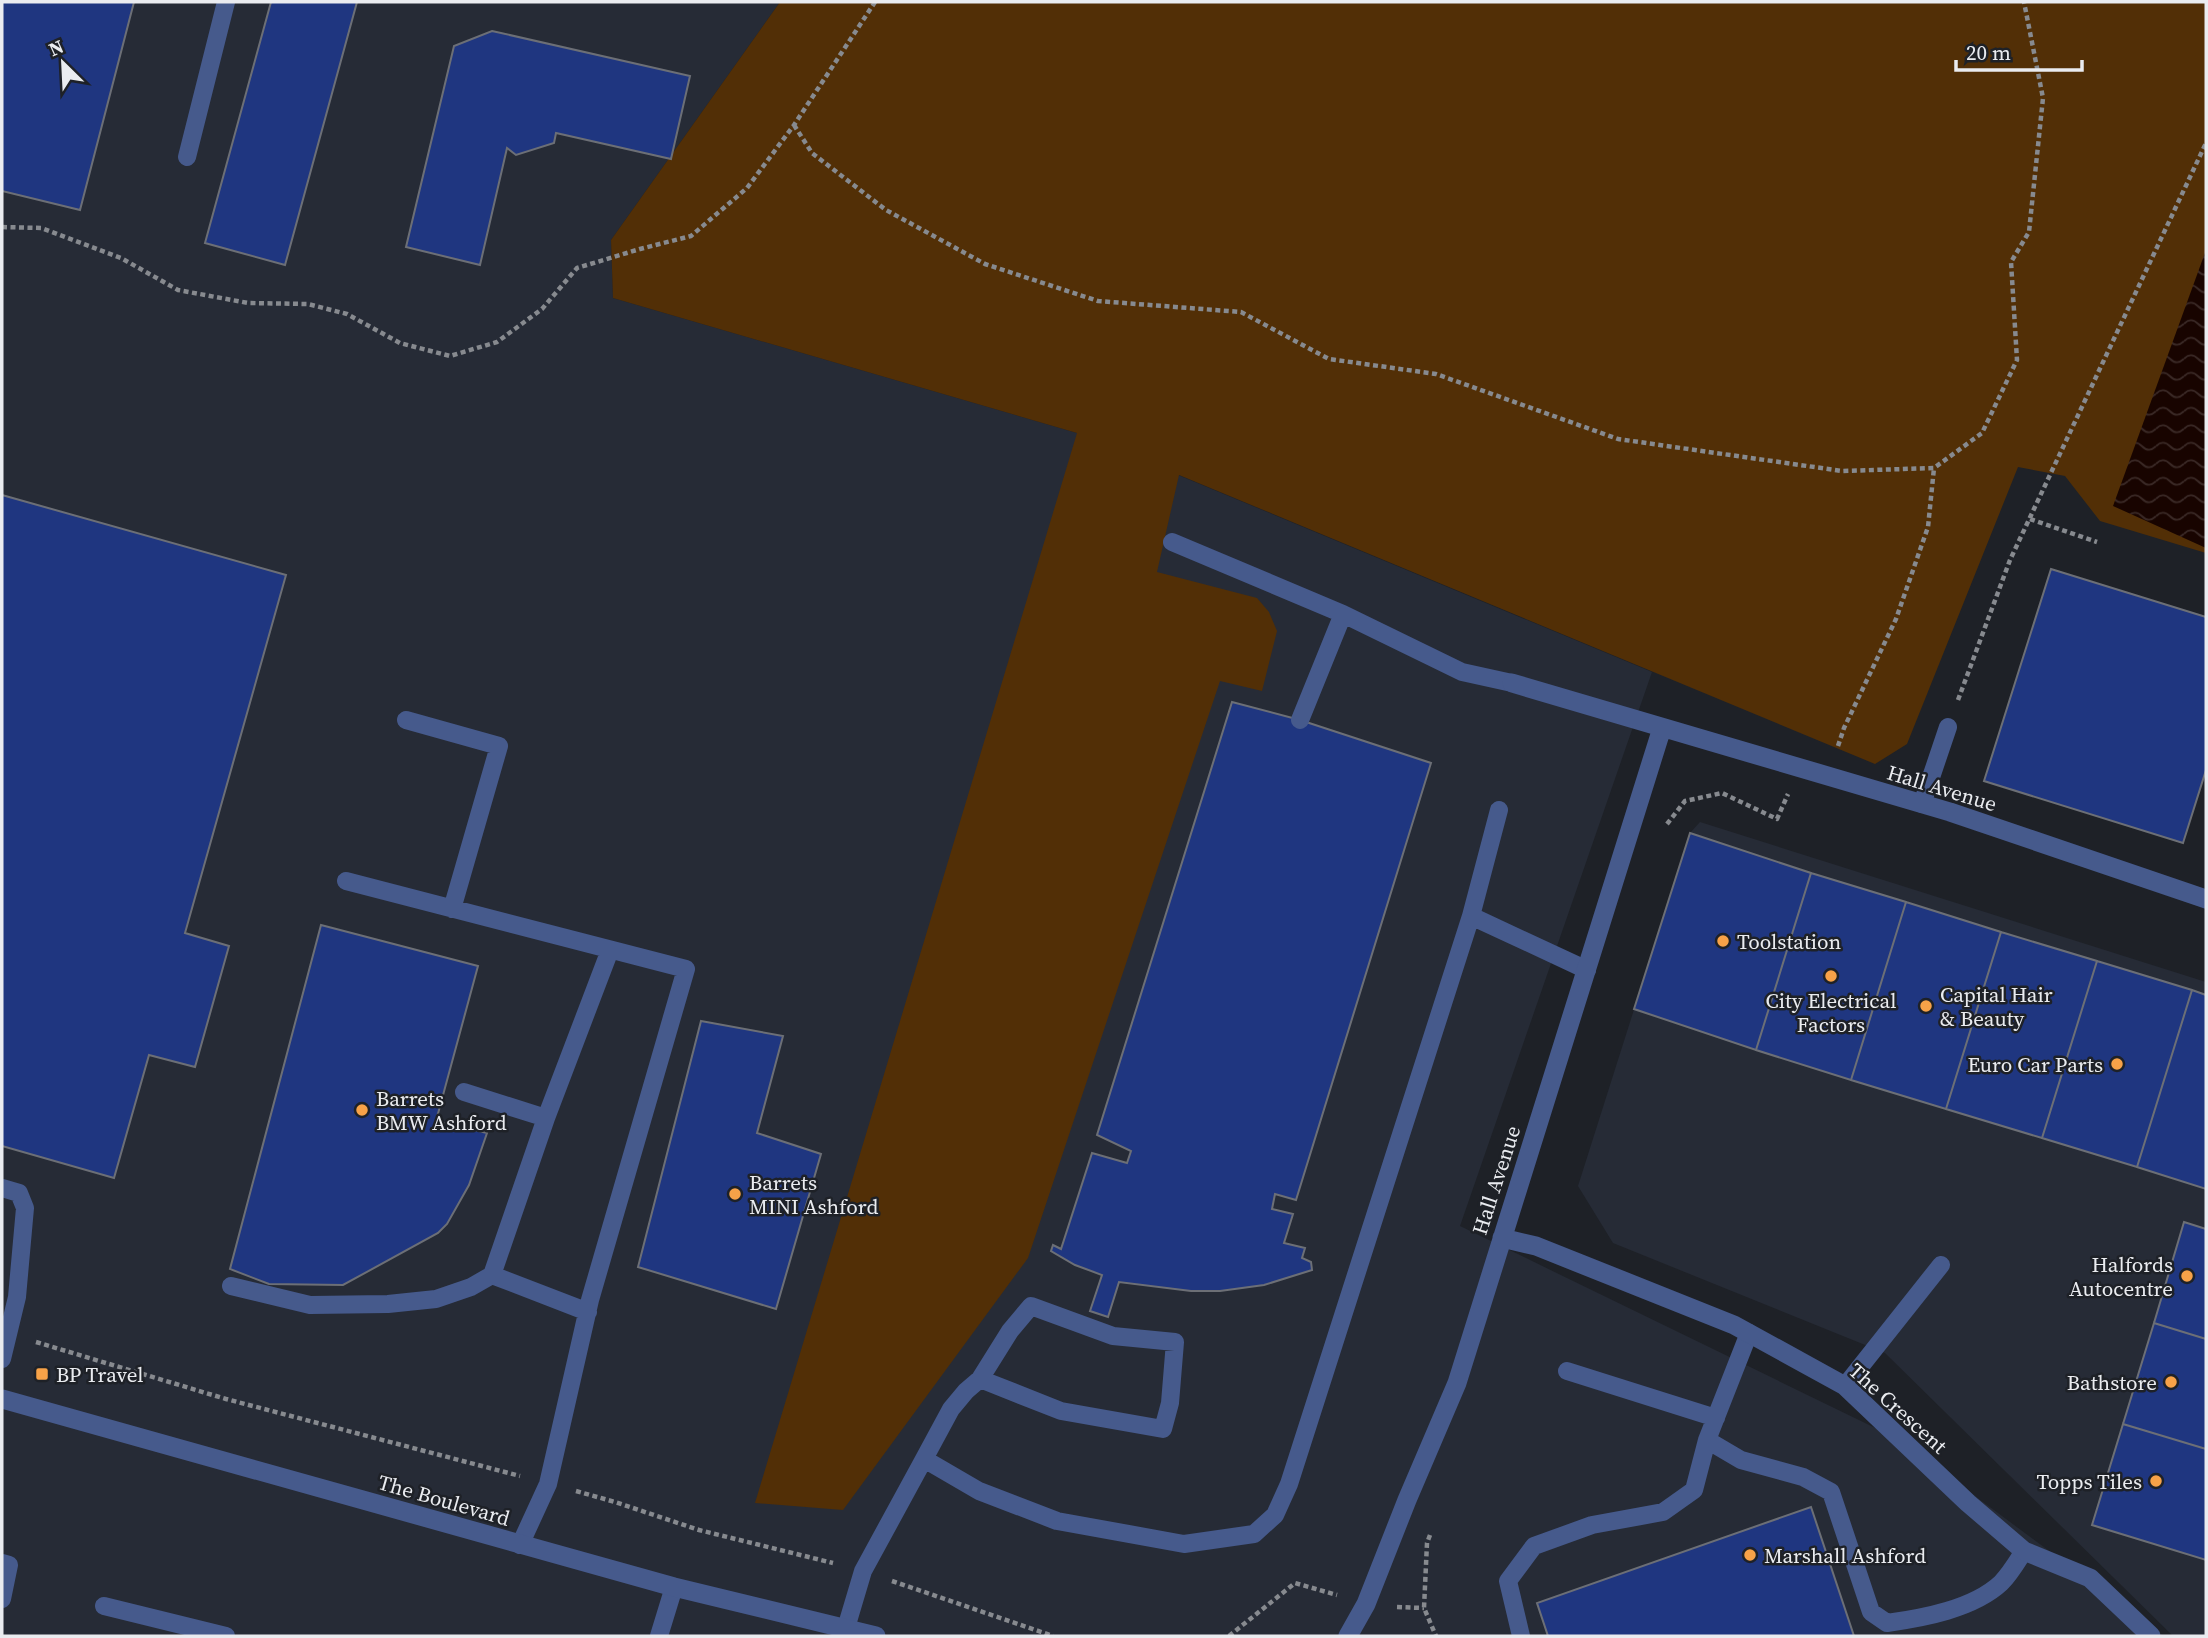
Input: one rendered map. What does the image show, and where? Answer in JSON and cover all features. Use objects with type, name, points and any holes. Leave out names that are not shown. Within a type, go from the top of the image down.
[{"type":"street","name":"Hall Avenue","points":[[1512,683],[1922,804],[2206,899]]},
{"type":"street","name":"Hall Avenue","points":[[1348,1636],[1366,1604],[1457,1383],[1662,728]]},
{"type":"street","name":"The Crescent","points":[[1502,1238],[1536,1246],[1734,1325],[1845,1386],[1968,1503],[2024,1551],[2090,1578],[2151,1636]]},
{"type":"street","name":"The Boulevard","points":[[2,1399],[674,1587],[876,1636]]},
{"type":"lane","points":[[187,157],[226,2]]},
{"type":"lane","points":[[1172,542],[1343,614],[1462,672],[1512,683]]},
{"type":"lane","points":[[1300,720],[1343,614]]},
{"type":"lane","points":[[406,720],[499,746],[452,909]]},
{"type":"lane","points":[[1922,804],[1948,727]]},
{"type":"lane","points":[[924,1458],[979,1491],[1057,1521],[1184,1544],[1254,1534],[1275,1515],[1289,1484],[1471,916],[1499,810]]},
{"type":"lane","points":[[346,881],[686,969],[588,1312],[548,1484],[520,1545]]},
{"type":"lane","points":[[1471,916],[1587,970]]},
{"type":"lane","points":[[231,1286],[310,1305],[388,1304],[436,1299],[471,1287],[492,1275],[546,1118],[610,950]]},
{"type":"lane","points":[[464,1092],[546,1118]]},
{"type":"lane","points":[[2,1188],[19,1193],[25,1208],[17,1297],[2,1359]]},
{"type":"lane","points":[[1845,1386],[1941,1265]]},
{"type":"lane","points":[[492,1275],[588,1312]]},
{"type":"lane","points":[[846,1628],[863,1571],[951,1409],[980,1379],[1010,1331],[1031,1306],[1113,1336],[1175,1342],[1170,1403],[1163,1429],[1061,1411],[980,1379]]},
{"type":"lane","points":[[1521,1636],[1508,1581],[1534,1546],[1592,1525],[1663,1512],[1694,1490],[1707,1440],[1749,1333]]},
{"type":"lane","points":[[1567,1371],[1716,1418]]},
{"type":"lane","points":[[1707,1440],[1741,1460],[1803,1477],[1831,1492],[1871,1612],[1889,1629],[1913,1619],[1976,1601],[2001,1582],[2024,1551]]},
{"type":"lane","points":[[2,1563],[9,1564],[2,1599]]},
{"type":"lane","points":[[659,1636],[674,1587]]},
{"type":"lane","points":[[104,1606],[226,1636]]},
{"type":"path","points":[[2,228],[41,228],[121,258],[178,290],[248,303],[308,304],[346,314],[400,343],[450,356],[498,342],[542,309],[578,268],[691,236],[747,188],[794,125],[875,2]]},
{"type":"path","points":[[794,125],[812,153],[886,210],[985,264],[1098,301],[1241,312],[1329,359],[1436,374],[1618,439],[1842,471],[1934,468],[1982,433],[2017,360],[2011,262],[2029,232],[2043,98],[2024,2]]},
{"type":"path","points":[[1948,727],[2010,560],[2206,143]]},
{"type":"path","points":[[1829,777],[1844,728],[1896,619],[1928,527],[1934,468]]},
{"type":"path","points":[[2030,519],[2097,542]]},
{"type":"path","points":[[8,1334],[226,1399],[502,1470]]},
{"type":"path","points":[[615,1502],[699,1530],[830,1562]]},
{"type":"path","points":[[1229,1636],[1295,1583],[1366,1604],[1424,1608],[1436,1636]]},
{"type":"path","points":[[921,1591],[1053,1636]]},
{"type":"shaded area","points":[[2,2],[780,2],[611,240],[613,298],[1077,433],[1652,672],[1460,1226],[1898,1439],[2164,1636],[2,1636]]},
{"type":"shaded area","points":[[780,2],[2206,2],[2206,553],[2100,521],[2065,476],[2018,467],[1907,744],[1875,764],[1179,475],[1157,572],[1257,598],[1269,612],[1277,631],[1262,691],[1220,681],[1028,1258],[843,1510],[755,1503],[1077,433],[613,298],[611,240]]},
{"type":"shaded area","points":[[1700,822],[2206,982],[2206,1636],[2173,1636],[1885,1353],[1613,1243],[1578,1186],[1690,833]]},
{"type":"water","points":[[2206,250],[2206,548],[2113,506]]},
{"type":"building","points":[[2,2],[134,2],[80,210],[2,191]]},
{"type":"building","points":[[271,2],[357,2],[285,265],[205,243]]},
{"type":"building","points":[[492,31],[690,76],[671,159],[556,133],[554,143],[516,155],[507,148],[480,265],[406,247],[454,46]]},
{"type":"building","points":[[2,495],[286,575],[185,933],[229,946],[195,1067],[149,1055],[114,1178],[2,1146]]},
{"type":"building","points":[[2051,569],[2206,617],[2206,770],[2183,843],[1984,781]]},
{"type":"building","points":[[1232,702],[1300,720],[1431,763],[1296,1200],[1275,1194],[1272,1209],[1293,1214],[1284,1243],[1305,1248],[1302,1258],[1311,1262],[1312,1270],[1264,1285],[1220,1291],[1191,1291],[1119,1282],[1108,1317],[1090,1311],[1102,1275],[1075,1265],[1051,1251],[1053,1245],[1061,1249],[1092,1153],[1127,1163],[1131,1151],[1097,1135]]},
{"type":"building","name":"Toolstation","points":[[1690,833],[1811,873],[1756,1050],[1634,1009]]},
{"type":"building","name":"City Electrical Factors","points":[[1811,873],[1906,902],[1851,1080],[1756,1050]]},
{"type":"building","name":"Capital Hair & Beauty","points":[[1906,902],[2001,932],[1946,1109],[1851,1080]]},
{"type":"building","points":[[321,925],[478,966],[436,1121],[487,1133],[469,1185],[447,1224],[438,1233],[343,1285],[269,1284],[230,1269]]},
{"type":"building","points":[[2001,932],[2097,961],[2042,1138],[1946,1109]]},
{"type":"building","name":"Euro Car Parts","points":[[2097,961],[2192,990],[2137,1167],[2042,1138]]},
{"type":"building","points":[[2192,990],[2206,995],[2206,1189],[2137,1167]]},
{"type":"building","points":[[701,1021],[783,1036],[757,1133],[821,1154],[776,1309],[638,1267]]},
{"type":"building","name":"Halfords Autocentre","points":[[2184,1222],[2206,1229],[2206,1339],[2154,1323]]},
{"type":"building","name":"Bathstore","points":[[2154,1323],[2206,1339],[2206,1449],[2123,1424]]},
{"type":"building","name":"Topps Tiles","points":[[2123,1424],[2206,1449],[2206,1560],[2092,1525]]},
{"type":"building","name":"Marshall Ashford","points":[[1811,1507],[1854,1636],[1548,1636],[1537,1603]]},
{"type":"place","name":"Toolstation","points":[[1723,941]]},
{"type":"place","name":"City Electrical Factors","points":[[1831,976]]},
{"type":"place","name":"Capital Hair & Beauty","points":[[1926,1006]]},
{"type":"place","name":"Euro Car Parts","points":[[2117,1064]]},
{"type":"place","name":"Barrets BMW Ashford","points":[[362,1110]]},
{"type":"place","name":"Barrets MINI Ashford","points":[[735,1194]]},
{"type":"place","name":"Halfords Autocentre","points":[[2187,1276]]},
{"type":"place","name":"BP Travel","points":[[42,1374]]},
{"type":"place","name":"Bathstore","points":[[2171,1382]]},
{"type":"place","name":"Topps Tiles","points":[[2156,1481]]},
{"type":"place","name":"Marshall Ashford","points":[[1750,1555]]}]
